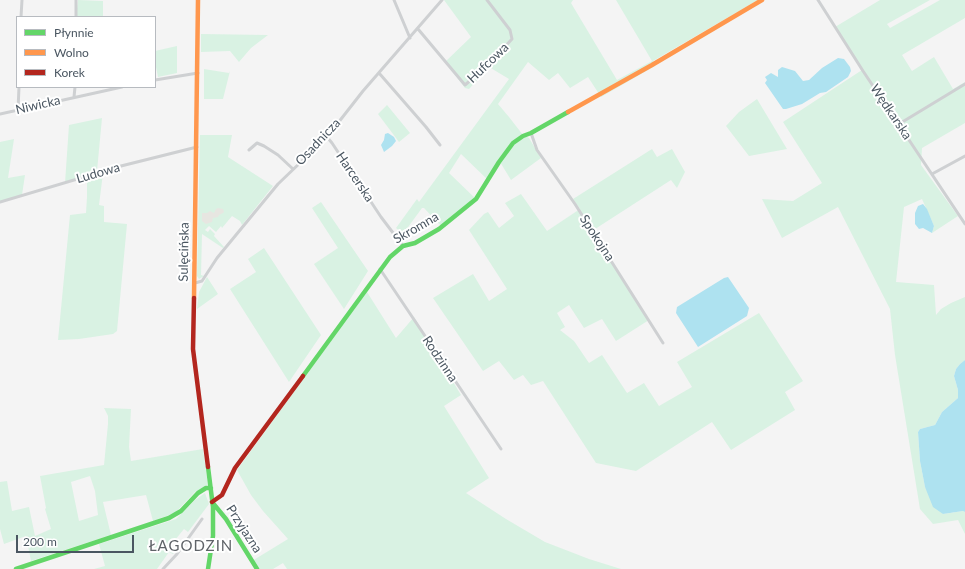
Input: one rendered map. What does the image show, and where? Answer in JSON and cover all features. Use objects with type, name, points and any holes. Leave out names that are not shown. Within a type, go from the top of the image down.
[{"type":"street","points":[[21,16],[22,0]]},
{"type":"street","points":[[76,0],[76,16]]},
{"type":"street","name":"Sulęcińska","points":[[198,0],[193,349],[212,502],[213,536],[208,569]]},
{"type":"street","points":[[394,0],[410,38]]},
{"type":"street","name":"Osadnicza","points":[[195,283],[202,281],[217,258],[278,184],[326,137],[442,0]]},
{"type":"street","name":"Hufcowa","points":[[418,29],[465,85],[487,66],[512,39],[510,30],[487,0]]},
{"type":"street","name":"Skromna","points":[[212,502],[222,495],[235,468],[254,441],[390,257],[403,246],[415,243],[439,229],[476,198],[513,143],[523,136],[531,133],[652,65],[762,0]]},
{"type":"street","name":"Wędkarska","points":[[818,0],[965,224]]},
{"type":"street","points":[[156,80],[198,73]]},
{"type":"street","points":[[379,73],[440,145]]},
{"type":"street","points":[[899,124],[965,84]]},
{"type":"street","points":[[18,110],[19,88]]},
{"type":"street","points":[[74,97],[75,88]]},
{"type":"street","name":"Niwicka","points":[[0,114],[117,88]]},
{"type":"street","name":"Spokojna","points":[[531,133],[537,150],[580,211],[664,344]]},
{"type":"street","name":"Harcerska","points":[[326,137],[332,143],[403,246]]},
{"type":"street","points":[[249,150],[256,143],[264,146],[278,155],[293,169]]},
{"type":"street","name":"Ludowa","points":[[0,202],[121,166],[196,147]]},
{"type":"street","points":[[932,174],[965,156]]},
{"type":"street","name":"Rodzinna","points":[[380,269],[501,449]]},
{"type":"street","points":[[16,569],[169,518],[181,511],[198,493],[206,488],[211,488]]},
{"type":"street","name":"Przyjazna","points":[[212,502],[226,519],[257,569]]},
{"type":"street","points":[[163,569],[177,554],[202,519]]},
{"type":"green space","points":[[78,0],[103,1],[103,16],[76,16]]},
{"type":"green space","points":[[444,0],[573,0],[571,3],[617,80],[652,61],[616,0],[758,0],[653,61],[655,66],[601,97],[588,77],[570,88],[558,73],[549,80],[528,62],[498,104],[523,135],[529,138],[541,158],[511,180],[500,162],[488,180],[461,154],[449,173],[476,199],[442,227],[424,208],[422,208],[403,234],[396,228],[417,199],[419,202],[509,79],[489,67],[469,89],[465,88],[445,62],[471,37]]},
{"type":"green space","points":[[880,0],[930,0],[887,24],[890,28],[940,0],[965,0],[965,18],[902,55],[912,71],[934,57],[953,89],[965,82],[965,123],[922,148],[921,165],[958,216],[932,233],[934,226],[922,199],[904,207],[896,282],[934,285],[936,315],[941,309],[965,297],[965,360],[956,369],[954,376],[958,390],[958,398],[942,412],[935,425],[920,429],[918,432],[920,461],[925,487],[943,514],[965,512],[965,534],[958,520],[933,524],[920,509],[895,355],[890,309],[838,207],[782,238],[762,199],[793,201],[822,183],[783,122],[862,70],[835,27]]},
{"type":"green space","points":[[201,34],[268,35],[251,48],[239,62],[230,51],[201,52]]},
{"type":"green space","points":[[177,46],[177,73],[158,77],[156,67],[156,51]]},
{"type":"green space","points":[[204,69],[229,73],[230,71],[223,99],[204,99]]},
{"type":"green space","points":[[757,99],[787,149],[749,156],[726,126],[739,112]]},
{"type":"green space","points":[[387,105],[410,133],[399,142],[378,114]]},
{"type":"green space","points":[[102,118],[97,171],[103,173],[99,205],[104,206],[104,222],[127,224],[117,331],[113,334],[79,339],[58,340],[70,215],[86,213],[87,197],[87,177],[65,183],[69,125]]},
{"type":"green space","points":[[200,135],[232,135],[228,157],[273,186],[242,225],[240,221],[232,216],[222,228],[221,226],[216,232],[209,226],[205,230],[208,232],[210,229],[224,247],[223,248],[202,234],[201,275],[204,276],[199,279],[197,276]]},
{"type":"green space","points":[[14,139],[8,178],[25,175],[22,195],[0,202],[0,142]]},
{"type":"green space","points":[[652,149],[657,157],[672,149],[685,172],[677,188],[671,180],[592,231],[649,320],[616,341],[602,319],[584,328],[569,305],[557,313],[565,327],[560,330],[574,341],[589,363],[602,355],[627,393],[644,383],[659,406],[692,387],[677,362],[759,313],[803,381],[785,392],[795,410],[731,450],[712,422],[636,471],[596,463],[543,381],[531,385],[523,375],[514,380],[499,361],[483,371],[433,298],[473,274],[489,301],[507,289],[469,230],[484,214],[488,212],[499,228],[514,216],[505,203],[521,194],[547,231],[580,209],[573,199]]},
{"type":"green space","points":[[321,202],[368,271],[344,309],[314,264],[338,248],[312,208]]},
{"type":"green space","points":[[264,248],[321,335],[289,382],[230,289],[256,272],[248,259]]},
{"type":"green space","points":[[207,277],[218,294],[197,309],[199,292]]},
{"type":"green space","points":[[367,292],[396,338],[414,317],[461,395],[444,406],[489,478],[466,493],[545,542],[589,559],[621,569],[287,569],[283,563],[273,569],[257,569],[252,561],[288,539],[251,495],[237,470]]},
{"type":"green space","points":[[104,408],[131,409],[129,447],[131,461],[203,449],[208,485],[195,492],[175,513],[153,521],[146,495],[103,502],[111,535],[31,561],[26,536],[4,544],[0,529],[0,482],[7,481],[12,511],[29,507],[35,536],[51,529],[45,509],[40,476],[104,465],[108,416]],"holes":[[[90,476],[95,491],[98,515],[79,521],[71,482]]]},
{"type":"green space","points":[[205,493],[209,504],[188,532],[184,529],[171,545],[176,550],[173,554],[169,552],[157,569],[94,569],[105,566],[99,544],[176,519],[195,500]]},
{"type":"sand","points":[[218,208],[223,209],[224,212],[218,217],[213,218],[212,222],[206,224],[202,221],[202,213],[207,213],[210,211],[214,213]]},
{"type":"water","points":[[838,58],[844,59],[850,67],[851,71],[848,77],[826,92],[820,93],[802,104],[783,109],[765,83],[767,80],[765,77],[771,73],[778,77],[778,70],[782,67],[795,71],[803,81],[809,80],[822,68]]},
{"type":"water","points":[[388,133],[394,137],[396,141],[384,152],[381,145],[385,134]]},
{"type":"water","points":[[923,204],[927,209],[934,226],[932,233],[923,228],[919,229],[915,224],[915,213],[918,206]]},
{"type":"water","points":[[728,277],[749,308],[747,316],[698,347],[676,313],[677,307]]},
{"type":"water","points":[[965,360],[965,512],[943,514],[933,507],[925,487],[920,461],[918,432],[920,429],[935,425],[942,412],[958,398],[958,390],[954,376],[956,369]]},
{"type":"traffic: fast","points":[[303,376],[390,257],[403,246],[415,243],[439,229],[476,199],[499,162],[513,143],[568,112]]},
{"type":"traffic: fast","points":[[208,467],[213,507],[213,536],[208,569]]},
{"type":"traffic: fast","points":[[16,569],[169,518],[181,511],[198,493],[206,488],[211,488]]},
{"type":"traffic: fast","points":[[212,502],[226,519],[257,569]]},
{"type":"traffic: slow","points":[[194,298],[198,0]]},
{"type":"traffic: slow","points":[[568,112],[652,65],[762,0]]},
{"type":"traffic: jam","points":[[194,298],[193,349],[208,467]]},
{"type":"traffic: jam","points":[[212,502],[222,495],[235,468],[303,376]]},
{"type":"district","name":"ŁAGODZIN","points":[[191,546]]}]
